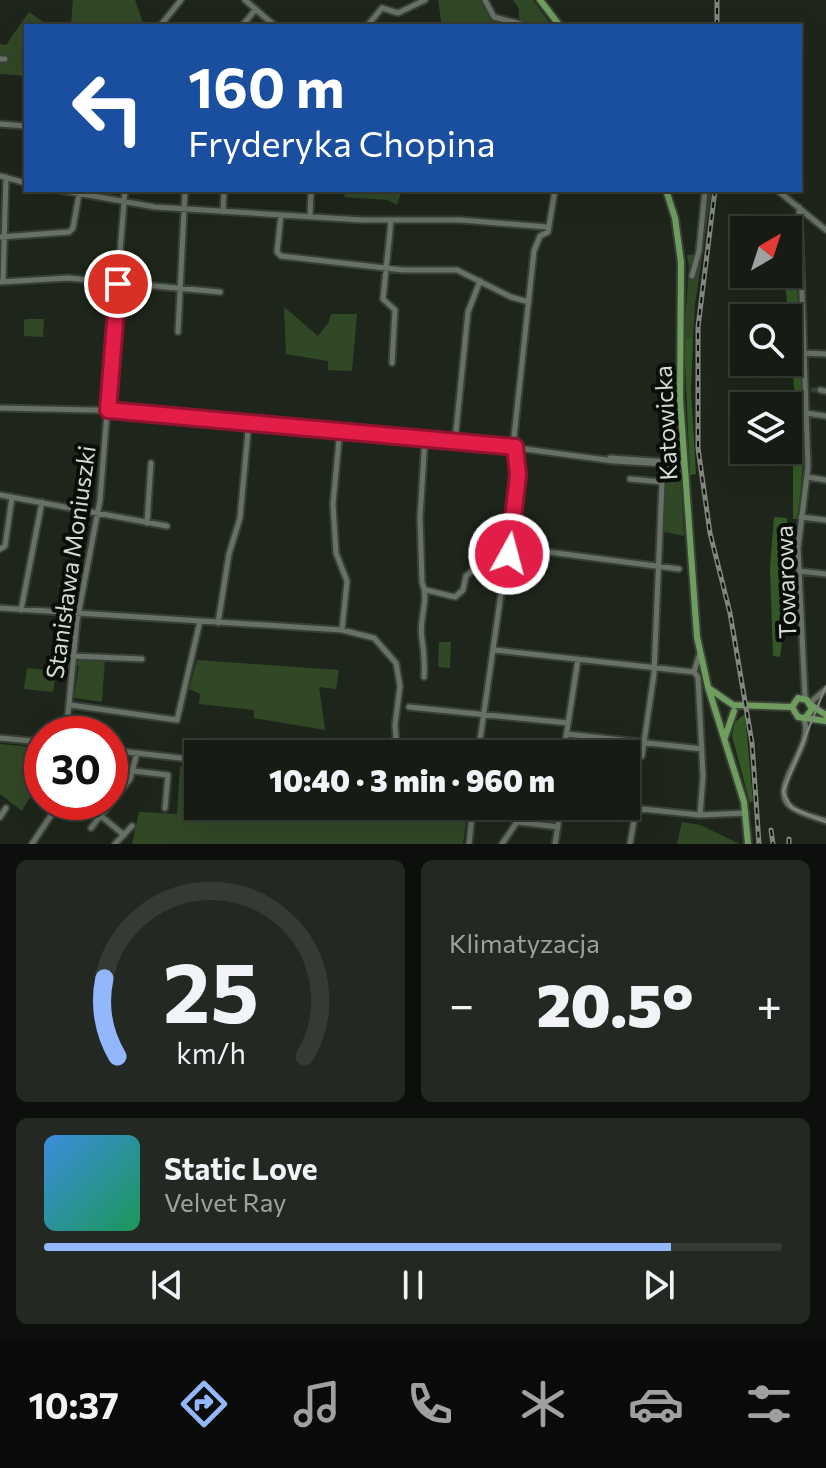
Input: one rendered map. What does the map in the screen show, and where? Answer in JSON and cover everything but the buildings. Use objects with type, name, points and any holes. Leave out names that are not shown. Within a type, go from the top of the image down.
[{"type":"main road","points":[[540,0],[558,24]]},
{"type":"main road","name":"Katowicka","points":[[667,192],[675,218],[681,262],[683,447],[699,656],[746,813],[748,844]]},
{"type":"main road","points":[[708,687],[733,708]]},
{"type":"main road","points":[[796,699],[809,702],[826,718],[795,716],[792,707],[796,699]]},
{"type":"main road","points":[[804,717],[809,702]]},
{"type":"main road","points":[[715,710],[792,707]]},
{"type":"main road","points":[[724,741],[733,708]]},
{"type":"street","points":[[162,24],[181,0]]},
{"type":"street","points":[[245,0],[272,24]]},
{"type":"street","points":[[369,24],[382,8],[398,13],[425,0]]},
{"type":"street","points":[[485,0],[494,17],[520,24]]},
{"type":"street","points":[[244,24],[255,10]]},
{"type":"street","points":[[0,124],[24,126]]},
{"type":"street","points":[[24,182],[3,177],[2,282],[59,277],[220,292]]},
{"type":"street","points":[[70,192],[124,203],[184,210],[391,221],[457,220],[547,227]]},
{"type":"street","name":"Stanisława Moniuszki","points":[[68,716],[79,612],[98,514],[125,192]]},
{"type":"street","points":[[178,332],[185,192]]},
{"type":"street","points":[[223,212],[224,192]]},
{"type":"street","points":[[310,217],[311,192]]},
{"type":"street","points":[[540,236],[547,234],[552,220],[555,192]]},
{"type":"street","points":[[692,276],[705,192]]},
{"type":"street","points":[[780,192],[826,230]]},
{"type":"street","points":[[2,237],[65,233],[73,228],[79,194]]},
{"type":"street","name":"Towarowa","points":[[799,207],[799,216]]},
{"type":"street","points":[[281,215],[277,252],[281,256],[385,267],[457,270],[511,297],[529,302]]},
{"type":"street","points":[[802,224],[814,218]]},
{"type":"street","points":[[391,221],[383,299],[395,310],[397,321],[392,363]]},
{"type":"street","points":[[480,740],[510,547],[518,475],[515,447],[534,251],[540,236],[538,227]]},
{"type":"street","points":[[455,441],[468,312],[480,281]]},
{"type":"street","name":"Towarowa","points":[[800,288],[808,389],[807,477],[801,517],[799,571],[809,702]]},
{"type":"street","points":[[803,353],[826,354]]},
{"type":"street","points":[[0,408],[108,410],[249,421],[515,447],[601,459],[684,464]]},
{"type":"street","points":[[806,413],[826,416]]},
{"type":"street","points":[[218,623],[229,554],[241,514],[249,421]]},
{"type":"street","points":[[340,429],[333,504],[336,553],[347,581],[342,630]]},
{"type":"street","points":[[424,677],[426,650],[422,639],[426,590],[422,582],[420,517],[425,438]]},
{"type":"street","points":[[673,463],[683,447]]},
{"type":"street","points":[[601,459],[625,457],[673,463],[685,479]]},
{"type":"street","points":[[625,457],[633,462]]},
{"type":"street","points":[[633,462],[643,458]]},
{"type":"street","points":[[147,523],[151,463]]},
{"type":"street","points":[[807,477],[826,480]]},
{"type":"street","points":[[630,479],[662,482],[654,668],[642,756]]},
{"type":"street","points":[[0,495],[167,526]]},
{"type":"street","points":[[0,549],[5,546],[12,497]]},
{"type":"street","points":[[21,610],[42,502]]},
{"type":"street","points":[[801,517],[826,520]]},
{"type":"street","points":[[510,547],[679,569]]},
{"type":"street","points":[[426,590],[455,597],[472,571],[506,577]]},
{"type":"street","points":[[799,571],[826,574]]},
{"type":"street","points":[[0,608],[342,630],[374,638],[396,663],[400,686],[396,740]]},
{"type":"street","points":[[70,705],[177,720],[200,621]]},
{"type":"street","points":[[495,650],[694,672]]},
{"type":"street","points":[[73,656],[142,659]]},
{"type":"street","name":"Katowicka","points":[[699,656],[694,672],[698,677],[702,749],[700,815]]},
{"type":"street","points":[[566,740],[578,659]]},
{"type":"street","points":[[809,702],[823,696],[826,689]]},
{"type":"street","points":[[409,707],[568,723]]},
{"type":"street","points":[[804,717],[807,732],[784,787],[784,797],[791,807],[826,821]]},
{"type":"street","points":[[567,734],[702,749]]},
{"type":"street","points":[[0,738],[24,740]]},
{"type":"street","points":[[128,752],[184,758]]},
{"type":"street","points":[[128,779],[134,771],[137,753]]},
{"type":"street","points":[[134,771],[168,775],[165,808]]},
{"type":"street","points":[[0,817],[6,808]]},
{"type":"street","points":[[640,809],[700,815],[746,813]]},
{"type":"street","points":[[32,844],[48,820]]},
{"type":"street","points":[[91,828],[98,820]]},
{"type":"street","points":[[106,820],[124,835]]},
{"type":"street","points":[[469,844],[472,820]]},
{"type":"street","points":[[555,844],[559,820]]},
{"type":"street","points":[[630,844],[634,820]]},
{"type":"street","points":[[502,844],[517,822],[558,827]]},
{"type":"street","points":[[115,844],[132,826]]},
{"type":"green space","points":[[73,0],[135,0],[143,24],[71,24]]},
{"type":"green space","points":[[438,0],[480,0],[492,21],[499,24],[442,24]]},
{"type":"green space","points":[[513,0],[533,0],[551,24],[530,24],[519,19],[519,9]]},
{"type":"green space","points":[[29,12],[46,24],[24,24],[24,76],[0,74],[0,44],[6,45]]},
{"type":"green space","points":[[346,192],[401,192],[397,205],[387,200],[344,197]]},
{"type":"green space","points":[[709,192],[712,192],[695,304],[693,339],[684,339],[689,267],[687,255],[701,254]]},
{"type":"green space","points":[[786,288],[797,288],[798,304],[787,304]]},
{"type":"green space","points":[[284,307],[318,336],[331,314],[357,314],[352,371],[328,370],[328,361],[286,354]]},
{"type":"green space","points":[[44,319],[43,337],[24,336],[24,320]]},
{"type":"green space","points":[[684,339],[693,339],[691,391],[696,474],[690,475]]},
{"type":"green space","points":[[802,367],[803,451],[801,485],[797,519],[793,519],[793,464],[802,464],[802,392],[794,392],[793,376],[802,376]]},
{"type":"green space","points":[[663,469],[676,472],[681,482],[684,536],[661,531]]},
{"type":"green space","points":[[774,517],[787,518],[788,556],[794,567],[796,593],[796,613],[791,628],[784,628],[780,657],[773,656],[770,568]]},
{"type":"green space","points":[[439,642],[451,642],[450,668],[438,667]]},
{"type":"green space","points":[[80,659],[105,659],[102,702],[74,698],[79,666],[75,665]]},
{"type":"green space","points":[[197,660],[339,670],[336,689],[319,687],[325,730],[254,718],[254,710],[199,704],[200,694],[189,689]]},
{"type":"green space","points":[[27,668],[56,671],[53,692],[24,689]]},
{"type":"green space","points":[[745,714],[753,801],[750,803],[732,736],[735,722]]},
{"type":"green space","points":[[0,744],[24,746],[22,811],[0,794]]},
{"type":"green space","points":[[180,766],[184,766],[184,820],[466,820],[463,844],[132,844],[139,812],[177,814]]},
{"type":"green space","points":[[682,822],[700,825],[740,844],[677,844]]},
{"type":"tunnel","points":[[811,390],[820,390]]},
{"type":"tram line","points":[[826,686],[783,792],[792,808],[826,822]]},
{"type":"railway","points":[[717,0],[717,24]]},
{"type":"railway","points":[[715,192],[698,327],[698,448],[710,533],[730,613],[752,743],[759,844]]},
{"type":"railway","points":[[771,830],[773,844]]},
{"type":"railway","points":[[789,839],[789,844]]},
{"type":"route","points":[[118,284],[108,410],[515,447],[518,475],[509,554]]}]
